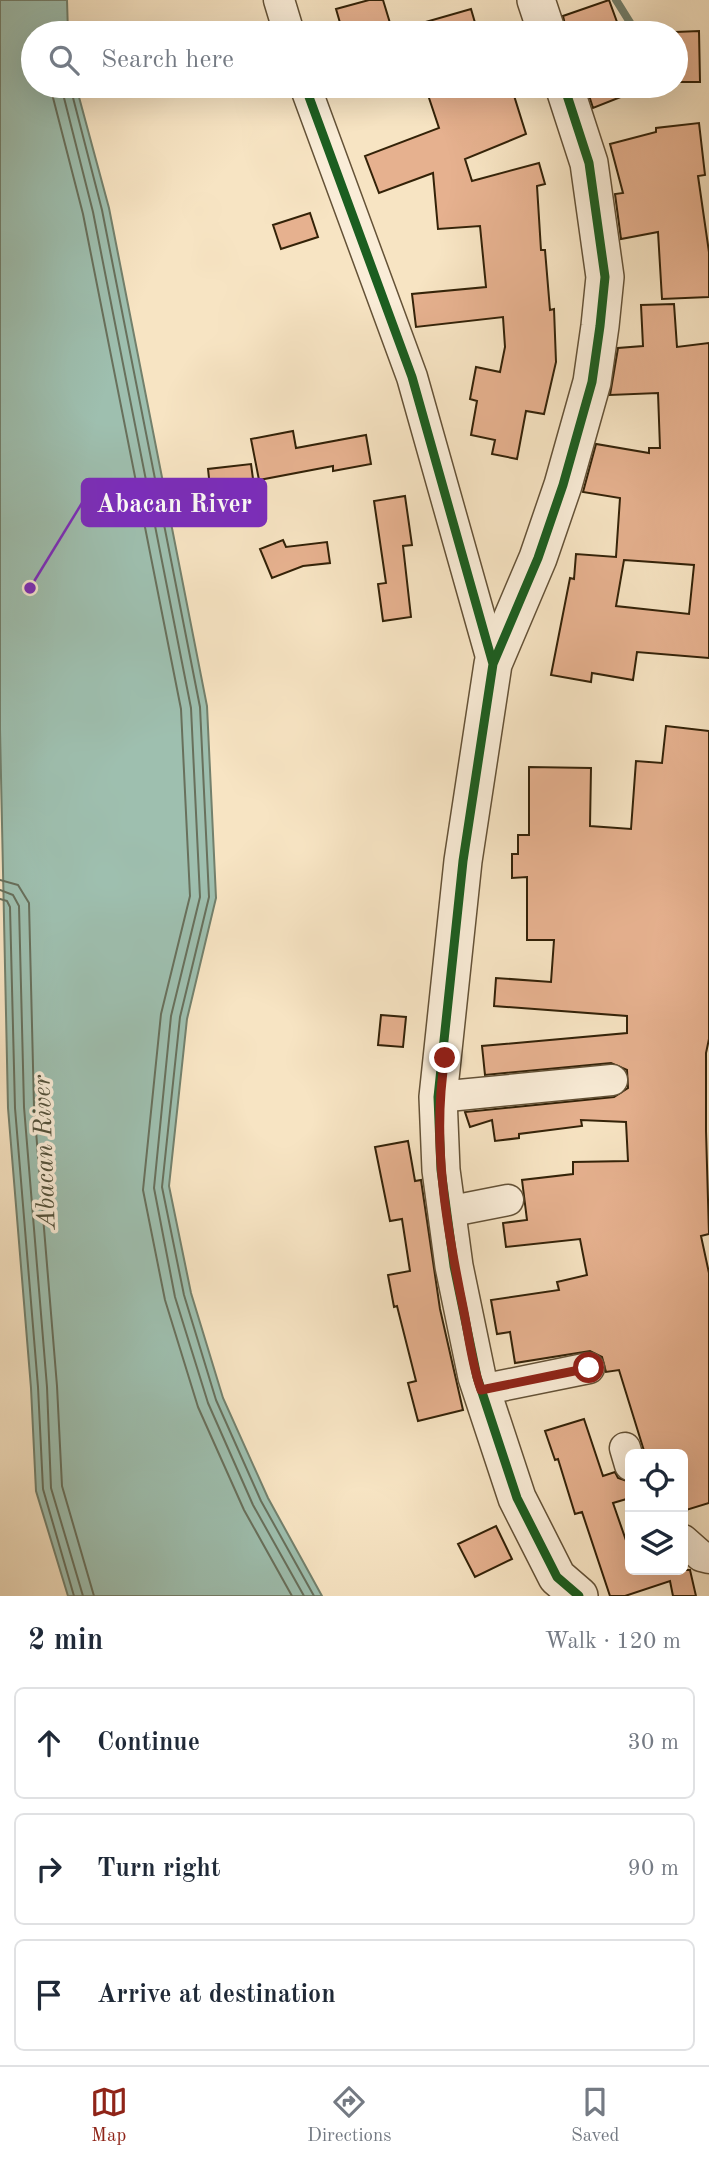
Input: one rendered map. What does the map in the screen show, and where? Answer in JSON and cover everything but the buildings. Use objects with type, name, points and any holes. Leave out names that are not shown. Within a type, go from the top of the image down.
[{"type":"street","points":[[279,0],[285,21]]},
{"type":"street","points":[[536,0],[543,21]]},
{"type":"street","points":[[310,98],[412,377],[494,664]]},
{"type":"street","points":[[568,98],[589,163],[605,277],[600,326],[592,382],[563,485],[538,558],[494,664],[463,861],[438,1097],[441,1170],[454,1266],[481,1390],[517,1498],[557,1577],[579,1596]]},
{"type":"street","points":[[438,1097],[612,1080]]},
{"type":"street","points":[[447,1212],[509,1200]]},
{"type":"street","points":[[481,1390],[589,1368]]},
{"type":"street","points":[[688,1544],[701,1556],[709,1558]]},
{"type":"water","points":[[0,0],[67,0],[68,21],[21,21],[21,98],[79,98],[109,208],[207,706],[216,898],[187,1019],[169,1186],[191,1293],[223,1398],[268,1498],[322,1596],[68,1596],[36,1491],[31,1388],[8,1108],[0,729]]},
{"type":"waterway","points":[[616,0],[629,21]]},
{"type":"cycle path","points":[[309,98],[412,377],[493,664]]},
{"type":"cycle path","points":[[568,98],[589,163],[605,277],[600,326],[592,382],[563,485],[538,558],[493,664],[463,861],[438,1097],[441,1170],[454,1266],[477,1377],[517,1498],[557,1577],[579,1596]]},
{"type":"place","name":"Abacan River","points":[[30,588]]},
{"type":"route","points":[[445,1058],[438,1097],[441,1170],[454,1266],[481,1390],[589,1368]]}]
